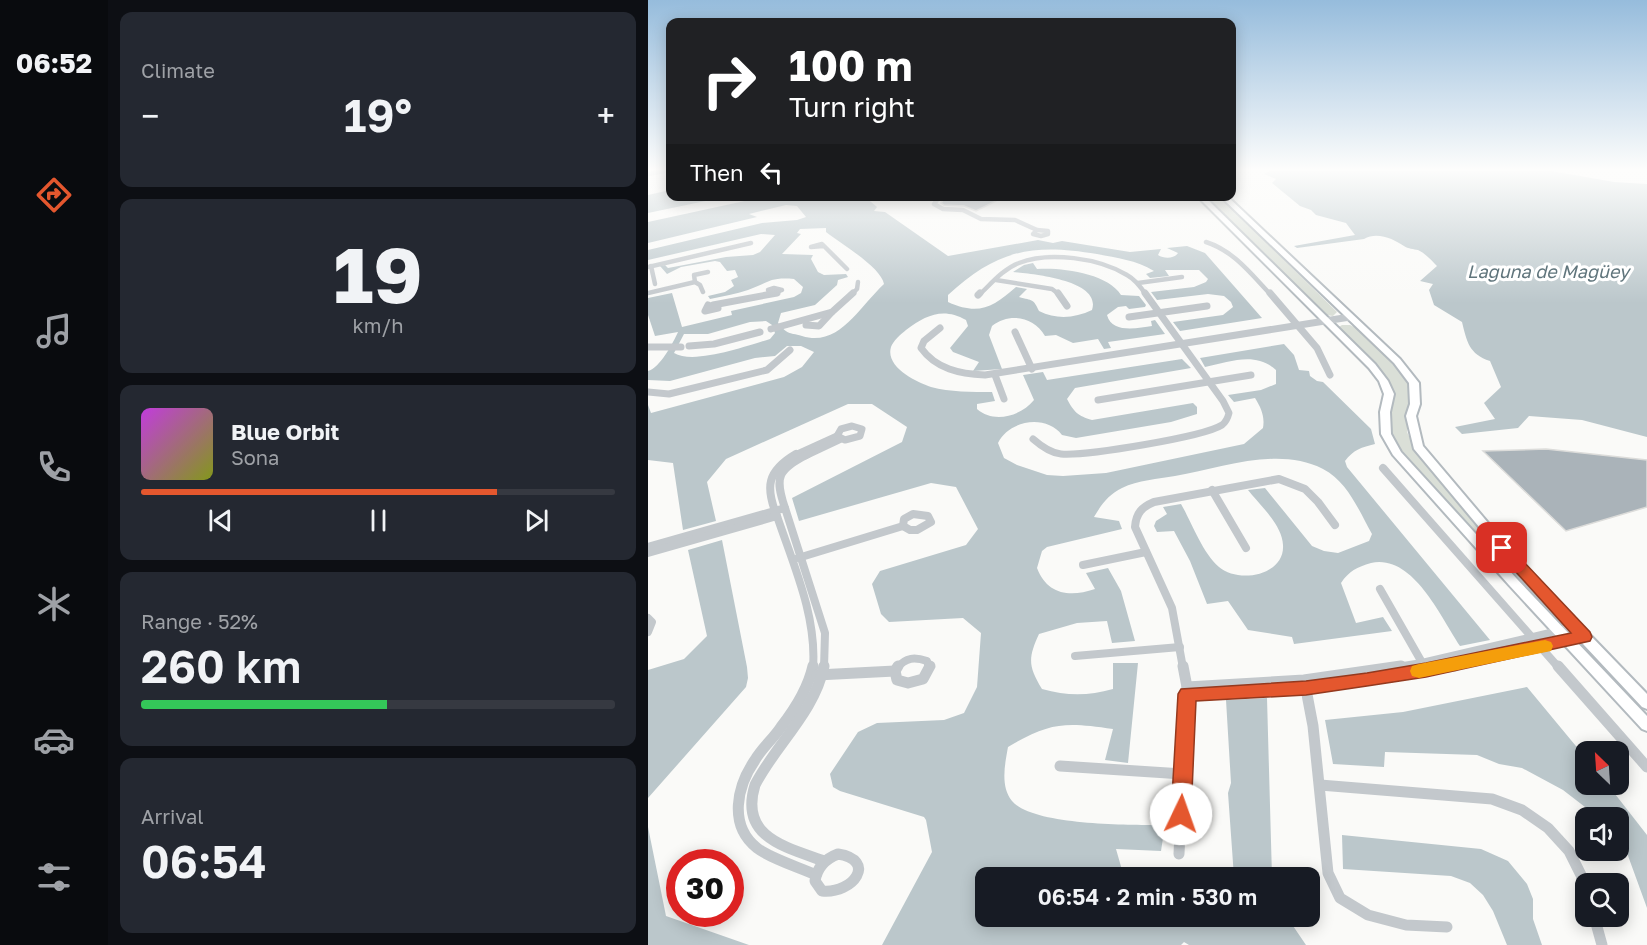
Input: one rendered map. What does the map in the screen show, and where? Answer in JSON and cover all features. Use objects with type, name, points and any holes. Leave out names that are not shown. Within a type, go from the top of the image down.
[{"type":"main road","points":[[1219,215],[1323,322],[1372,366],[1389,394],[1385,412],[1386,434],[1397,453],[1557,630],[1647,725]]},
{"type":"main road","points":[[1243,215],[1397,361],[1414,383],[1415,404],[1411,416],[1418,447],[1529,579],[1647,703]]},
{"type":"street","points":[[975,215],[986,220],[1015,219],[1036,230]]},
{"type":"street","points":[[1206,242],[1232,255],[1316,344],[1330,369],[1330,375]]},
{"type":"street","points":[[806,325],[819,326],[857,289],[852,275],[823,246]]},
{"type":"street","points":[[655,284],[649,267],[723,250]]},
{"type":"street","points":[[978,295],[1017,263],[1035,259],[1053,258],[1112,267],[1127,272],[1138,282],[1181,345],[1210,382],[1229,413],[1222,424],[1213,429],[1082,454],[1060,454],[1042,447],[1033,439]]},
{"type":"street","points":[[695,282],[694,276],[708,272]]},
{"type":"street","points":[[1138,282],[1182,277]]},
{"type":"street","points":[[996,280],[1052,289],[1061,295],[1067,306]]},
{"type":"street","points":[[648,293],[695,282],[700,285],[707,301],[770,293]]},
{"type":"street","points":[[1129,317],[1207,306]]},
{"type":"street","points":[[771,329],[832,312]]},
{"type":"street","points":[[940,328],[924,341],[921,348],[925,355],[961,373],[995,375],[1299,326],[1316,326],[1323,322],[1350,317]]},
{"type":"street","points":[[689,346],[714,344],[760,332]]},
{"type":"street","points":[[1015,332],[1032,369]]},
{"type":"street","points":[[648,347],[680,347]]},
{"type":"street","points":[[648,392],[669,394],[767,370],[790,350]]},
{"type":"street","points":[[995,375],[1004,399]]},
{"type":"street","points":[[1098,400],[1251,375]]},
{"type":"street","points":[[816,875],[758,849],[752,844],[738,820],[737,806],[739,791],[747,771],[791,714],[810,675],[814,650],[812,632],[791,561],[781,512],[779,478],[793,463],[839,438]]},
{"type":"street","points":[[1383,468],[1647,766]]},
{"type":"street","points":[[1179,854],[1187,691],[1172,608],[1135,527],[1135,516],[1143,507],[1168,498],[1264,480],[1293,480],[1306,488],[1335,525]]},
{"type":"street","points":[[1212,490],[1246,548]]},
{"type":"street","points":[[648,553],[781,512]]},
{"type":"street","points":[[781,512],[801,557],[825,638],[822,675],[804,713],[769,758],[749,798],[759,829],[768,838],[824,861]]},
{"type":"street","points":[[791,561],[903,526]]},
{"type":"street","points":[[648,547],[702,535]]},
{"type":"street","points":[[1083,565],[1146,552]]},
{"type":"street","points":[[1380,589],[1424,666]]},
{"type":"street","points":[[648,618],[652,622],[648,632]]},
{"type":"street","points":[[1424,666],[1575,627]]},
{"type":"street","points":[[1187,691],[1305,684],[1540,647],[1584,637]]},
{"type":"street","points":[[1074,656],[1180,646]]},
{"type":"street","points":[[810,675],[895,671]]},
{"type":"street","points":[[1305,684],[1320,785],[1328,873],[1340,898],[1368,915],[1406,925],[1447,927]]},
{"type":"street","points":[[1060,766],[1183,774]]},
{"type":"street","points":[[1320,785],[1492,799],[1522,810],[1548,828],[1569,851],[1580,873]]},
{"type":"street","points":[[838,854],[851,856],[858,866],[855,879],[844,890],[829,893],[818,887],[816,875],[824,861],[838,854]]},
{"type":"street","points":[[1597,927],[1602,945]]},
{"type":"shaded area","points":[[1222,215],[1238,215],[1337,312],[1333,316],[1326,315]]},
{"type":"shaded area","points":[[1342,325],[1356,328],[1395,365],[1410,387],[1407,432],[1418,455],[1506,561],[1564,623],[1559,623],[1404,456],[1392,437],[1392,392],[1383,373],[1337,328]]},
{"type":"water","points":[[680,215],[757,217],[648,243],[648,222]]},
{"type":"water","points":[[804,215],[889,215],[948,256],[1038,240],[1053,243],[1062,241],[1130,252],[1161,249],[1158,255],[1166,258],[1178,253],[1167,248],[1187,246],[1205,253],[1262,318],[1180,331],[1173,322],[1223,315],[1233,307],[1224,296],[1208,294],[1157,300],[1151,292],[1194,287],[1206,282],[1208,279],[1199,270],[1165,270],[1169,276],[1150,278],[1146,274],[1154,271],[1133,262],[1097,254],[1053,249],[1016,254],[983,268],[948,295],[948,302],[977,309],[993,304],[1016,287],[1027,289],[1019,297],[1032,301],[1039,311],[1052,316],[1066,317],[1092,310],[1092,300],[1087,292],[1076,285],[1049,277],[1013,272],[1024,265],[1033,263],[1037,269],[1058,269],[1083,273],[1106,281],[1121,295],[1139,296],[1146,305],[1145,307],[1129,309],[1126,306],[1118,307],[1107,315],[1110,321],[1120,327],[1133,328],[1152,326],[1151,321],[1155,320],[1165,334],[1108,342],[1111,348],[1104,349],[1098,339],[1073,343],[1056,335],[1045,336],[1035,324],[1028,321],[1006,319],[992,326],[989,335],[1002,369],[973,371],[979,362],[953,352],[950,348],[968,326],[966,320],[950,314],[935,314],[913,325],[892,345],[890,354],[903,373],[938,389],[992,392],[995,401],[977,404],[977,409],[984,414],[999,417],[1015,414],[1029,406],[1034,400],[1023,375],[1043,372],[1047,380],[1182,359],[1191,368],[1075,388],[1067,399],[1077,413],[1092,420],[1193,403],[1197,407],[1197,414],[1171,422],[1076,438],[1062,435],[1047,424],[1028,422],[1010,429],[998,443],[1004,458],[1017,465],[1047,475],[1106,473],[1244,444],[1263,428],[1262,412],[1255,398],[1234,402],[1228,395],[1261,390],[1276,384],[1276,370],[1268,364],[1251,359],[1205,367],[1200,358],[1284,344],[1294,355],[1299,370],[1309,371],[1310,376],[1323,382],[1371,429],[1375,444],[1351,454],[1345,461],[1347,467],[1490,640],[1460,646],[1424,590],[1400,568],[1386,563],[1371,563],[1357,568],[1350,572],[1341,583],[1356,623],[1383,617],[1392,631],[1294,644],[1292,637],[1248,630],[1228,601],[1207,604],[1190,561],[1174,531],[1157,532],[1154,526],[1156,521],[1167,514],[1163,507],[1181,504],[1202,545],[1219,567],[1238,575],[1259,574],[1269,570],[1277,563],[1282,555],[1283,545],[1275,523],[1248,490],[1265,488],[1312,546],[1338,553],[1369,541],[1372,534],[1352,498],[1339,481],[1323,469],[1306,462],[1269,459],[1148,480],[1122,488],[1106,500],[1094,517],[1119,521],[1122,529],[1047,547],[1042,551],[1037,568],[1041,577],[1053,588],[1060,592],[1076,593],[1095,589],[1086,573],[1108,568],[1121,591],[1135,641],[1112,643],[1107,621],[1077,623],[1039,634],[1031,662],[1042,689],[1078,694],[1113,689],[1113,663],[1138,663],[1128,763],[1105,760],[1113,729],[1082,725],[1058,726],[1035,733],[1008,747],[1005,782],[1012,801],[1023,809],[1040,815],[1084,822],[1165,825],[1161,851],[1116,849],[1121,867],[975,867],[975,927],[1294,927],[1306,945],[1189,945],[1184,942],[1181,945],[882,945],[932,852],[926,820],[924,817],[840,791],[833,787],[830,774],[858,732],[877,723],[944,720],[964,713],[977,687],[981,633],[963,618],[889,622],[881,614],[872,584],[880,571],[966,545],[978,529],[956,487],[931,483],[799,521],[792,498],[902,442],[907,427],[872,404],[848,404],[726,459],[707,482],[716,521],[683,530],[673,463],[648,460],[648,405],[651,413],[784,377],[802,367],[814,352],[801,346],[787,346],[775,356],[755,358],[670,381],[648,380],[648,371],[661,360],[678,332],[655,336],[648,315],[648,298],[672,293],[682,327],[732,315],[731,311],[794,297],[801,293],[803,287],[794,279],[779,279],[710,299],[708,296],[725,292],[734,286],[731,280],[738,277],[735,270],[727,271],[720,262],[715,261],[681,267],[667,274],[660,266],[665,265],[668,268],[726,257],[753,255],[760,252],[775,235],[761,234],[648,260],[648,250],[762,223],[806,217]],"holes":[[[826,228],[826,232],[876,270],[884,284],[848,323],[838,331],[815,338],[784,330],[778,323],[781,313],[815,305],[837,285],[838,280],[848,277],[846,274],[824,275],[818,272],[811,259],[813,255],[782,254],[801,234],[797,233],[800,229]],[[766,321],[772,325],[775,333],[770,339],[707,356],[694,357],[674,353],[684,334],[708,334],[750,322]]]},
{"type":"water","name":"Laguna de Magüey","points":[[1316,215],[1647,215],[1647,437],[1582,420],[1529,416],[1518,428],[1462,434],[1455,427],[1495,419],[1484,403],[1501,387],[1490,361],[1473,351],[1462,322],[1434,305],[1429,290],[1433,284],[1420,281],[1437,266],[1421,251],[1407,248],[1380,236],[1297,248],[1294,246],[1355,235],[1346,223]]},
{"type":"water","points":[[722,540],[747,667],[746,687],[648,798],[648,670],[684,659],[707,636],[688,550]]},
{"type":"water","points":[[1527,687],[1575,745],[1575,795],[1616,795],[1625,807],[1585,807],[1563,790],[1522,768],[1499,764],[1477,755],[1385,752],[1384,767],[1333,764],[1325,720],[1403,712]]},
{"type":"water","points":[[1267,698],[1272,867],[1233,867],[1228,793],[1231,783],[1226,700]]},
{"type":"water","points":[[1629,812],[1647,835],[1647,908],[1629,858]]},
{"type":"water","points":[[648,827],[666,916],[666,927],[697,927],[749,945],[648,945]]},
{"type":"water","points":[[1342,835],[1481,849],[1508,861],[1527,884],[1533,899],[1533,919],[1542,945],[1507,945],[1493,911],[1483,895],[1470,883],[1451,876],[1343,869]]},
{"type":"building","points":[[1546,449],[1647,460],[1647,507],[1566,531],[1483,451]]},
{"type":"slow traffic","points":[[1419,671],[1545,646]]},
{"type":"route","points":[[1181,814],[1187,694],[1306,688],[1367,680],[1584,637],[1502,548]]}]
